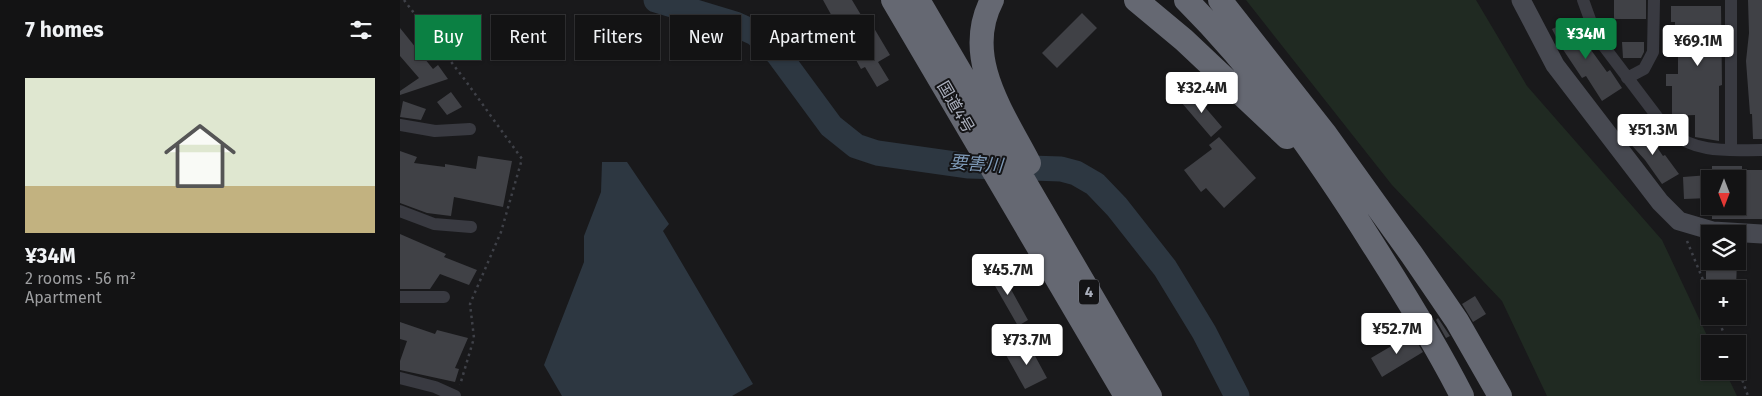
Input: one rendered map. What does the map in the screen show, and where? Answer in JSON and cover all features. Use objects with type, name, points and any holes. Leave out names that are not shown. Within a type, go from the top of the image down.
[{"type":"highway","name":"国道4号","points":[[892,0],[1003,152]]},
{"type":"highway","name":"国道4号","points":[[918,0],[1003,152],[1003,188],[1126,396]]},
{"type":"highway","points":[[992,0],[983,20],[980,44],[984,68],[993,93],[1003,152]]},
{"type":"highway","points":[[1136,0],[1184,40],[1329,175]]},
{"type":"highway","points":[[1186,0],[1208,22],[1271,97],[1329,175],[1430,334],[1462,396]]},
{"type":"highway","points":[[1222,2],[1326,135],[1412,255],[1457,321],[1500,396]]},
{"type":"highway","name":"4","points":[[1003,152],[1034,188],[1077,271],[1150,396]]},
{"type":"highway","points":[[1107,364],[1113,396]]},
{"type":"street","points":[[1521,0],[1555,65],[1660,202],[1679,221],[1713,231],[1762,234]]},
{"type":"street","points":[[1583,0],[1596,36],[1668,131],[1682,142],[1707,150],[1762,150]]},
{"type":"street","points":[[1628,78],[1644,69],[1653,52],[1654,0]]},
{"type":"street","points":[[1730,0],[1731,150]]},
{"type":"street","points":[[400,125],[435,131],[470,128]]},
{"type":"street","points":[[400,211],[434,224],[471,227]]},
{"type":"street","points":[[400,297],[444,297]]},
{"type":"street","points":[[400,378],[434,392],[457,392]]},
{"type":"path","points":[[404,0],[522,159],[501,232],[470,304],[474,338],[457,392]]},
{"type":"path","points":[[1679,221],[1703,280]]},
{"type":"path","points":[[1742,380],[1748,396]]},
{"type":"shaded area","points":[[1246,0],[1476,0],[1527,86],[1662,240],[1707,335],[1701,335],[1701,380],[1729,380],[1737,396],[1547,396],[1502,301],[1392,185]]},
{"type":"shaded area","points":[[602,162],[627,162],[669,224],[663,231],[753,384],[732,396],[562,396],[544,365],[584,262],[584,236],[601,192]]},
{"type":"building","points":[[823,0],[852,0],[861,15],[831,15]]},
{"type":"building","points":[[1614,0],[1646,0],[1646,19],[1614,19]]},
{"type":"building","points":[[1748,0],[1762,0],[1762,139],[1753,139],[1752,114],[1750,114],[1746,61],[1749,33]]},
{"type":"building","points":[[1671,6],[1721,6],[1722,85],[1719,86],[1719,141],[1695,137],[1695,115],[1672,116],[1672,86],[1666,86],[1666,74],[1678,74],[1678,52],[1674,52],[1675,22],[1671,22]]},
{"type":"building","points":[[1082,13],[1097,28],[1057,68],[1042,53]]},
{"type":"building","points":[[1575,19],[1586,43],[1607,72],[1610,70],[1622,88],[1602,101],[1586,76],[1582,78],[1560,45],[1552,29]]},
{"type":"building","points":[[400,28],[415,47],[415,60],[426,60],[433,69],[438,65],[448,79],[400,95],[400,91],[419,78],[400,56]]},
{"type":"building","points":[[874,28],[890,55],[878,62],[889,80],[877,87],[865,67],[861,69],[856,60],[874,60]]},
{"type":"building","points":[[1622,42],[1644,42],[1644,52],[1641,58],[1623,58]]},
{"type":"building","points":[[451,92],[462,107],[447,115],[437,102]]},
{"type":"building","points":[[1192,92],[1222,127],[1211,137],[1181,102]]},
{"type":"building","points":[[403,101],[426,109],[421,120],[400,117]]},
{"type":"building","points":[[1643,127],[1663,156],[1665,155],[1679,174],[1662,184],[1645,160],[1627,140]]},
{"type":"building","points":[[1219,137],[1256,178],[1224,208],[1206,188],[1201,192],[1184,170],[1212,149],[1209,145]]},
{"type":"building","points":[[400,151],[417,157],[414,163],[445,167],[445,164],[476,169],[478,156],[512,161],[503,207],[454,197],[451,216],[427,213],[400,203]]},
{"type":"building","points":[[1712,166],[1742,166],[1742,170],[1712,170]]},
{"type":"building","points":[[1746,170],[1762,170],[1762,219],[1712,219],[1712,215],[1746,215]]},
{"type":"building","points":[[1701,176],[1701,198],[1684,199],[1683,177]]},
{"type":"building","points":[[400,234],[446,254],[444,257],[477,270],[469,285],[440,274],[430,289],[400,289]]},
{"type":"building","points":[[998,266],[1028,320],[1018,326],[987,272]]},
{"type":"building","points":[[1706,270],[1737,270],[1736,280],[1706,280]]},
{"type":"building","points":[[1475,296],[1486,314],[1473,322],[1462,304]]},
{"type":"building","points":[[1438,318],[1450,336],[1446,338],[1436,320]]},
{"type":"building","points":[[400,322],[435,334],[437,330],[468,338],[455,368],[459,369],[455,382],[400,370],[400,361],[407,341],[400,339]]},
{"type":"building","points":[[1412,334],[1423,352],[1382,377],[1371,358]]},
{"type":"building","points":[[1028,343],[1047,378],[1025,389],[1006,355]]},
{"type":"waterway","name":"要害川","points":[[656,0],[735,24],[755,33],[778,54],[831,126],[856,146],[877,153],[969,166],[1061,169],[1076,173],[1095,184],[1117,207],[1165,268],[1204,332],[1237,396]]}]
